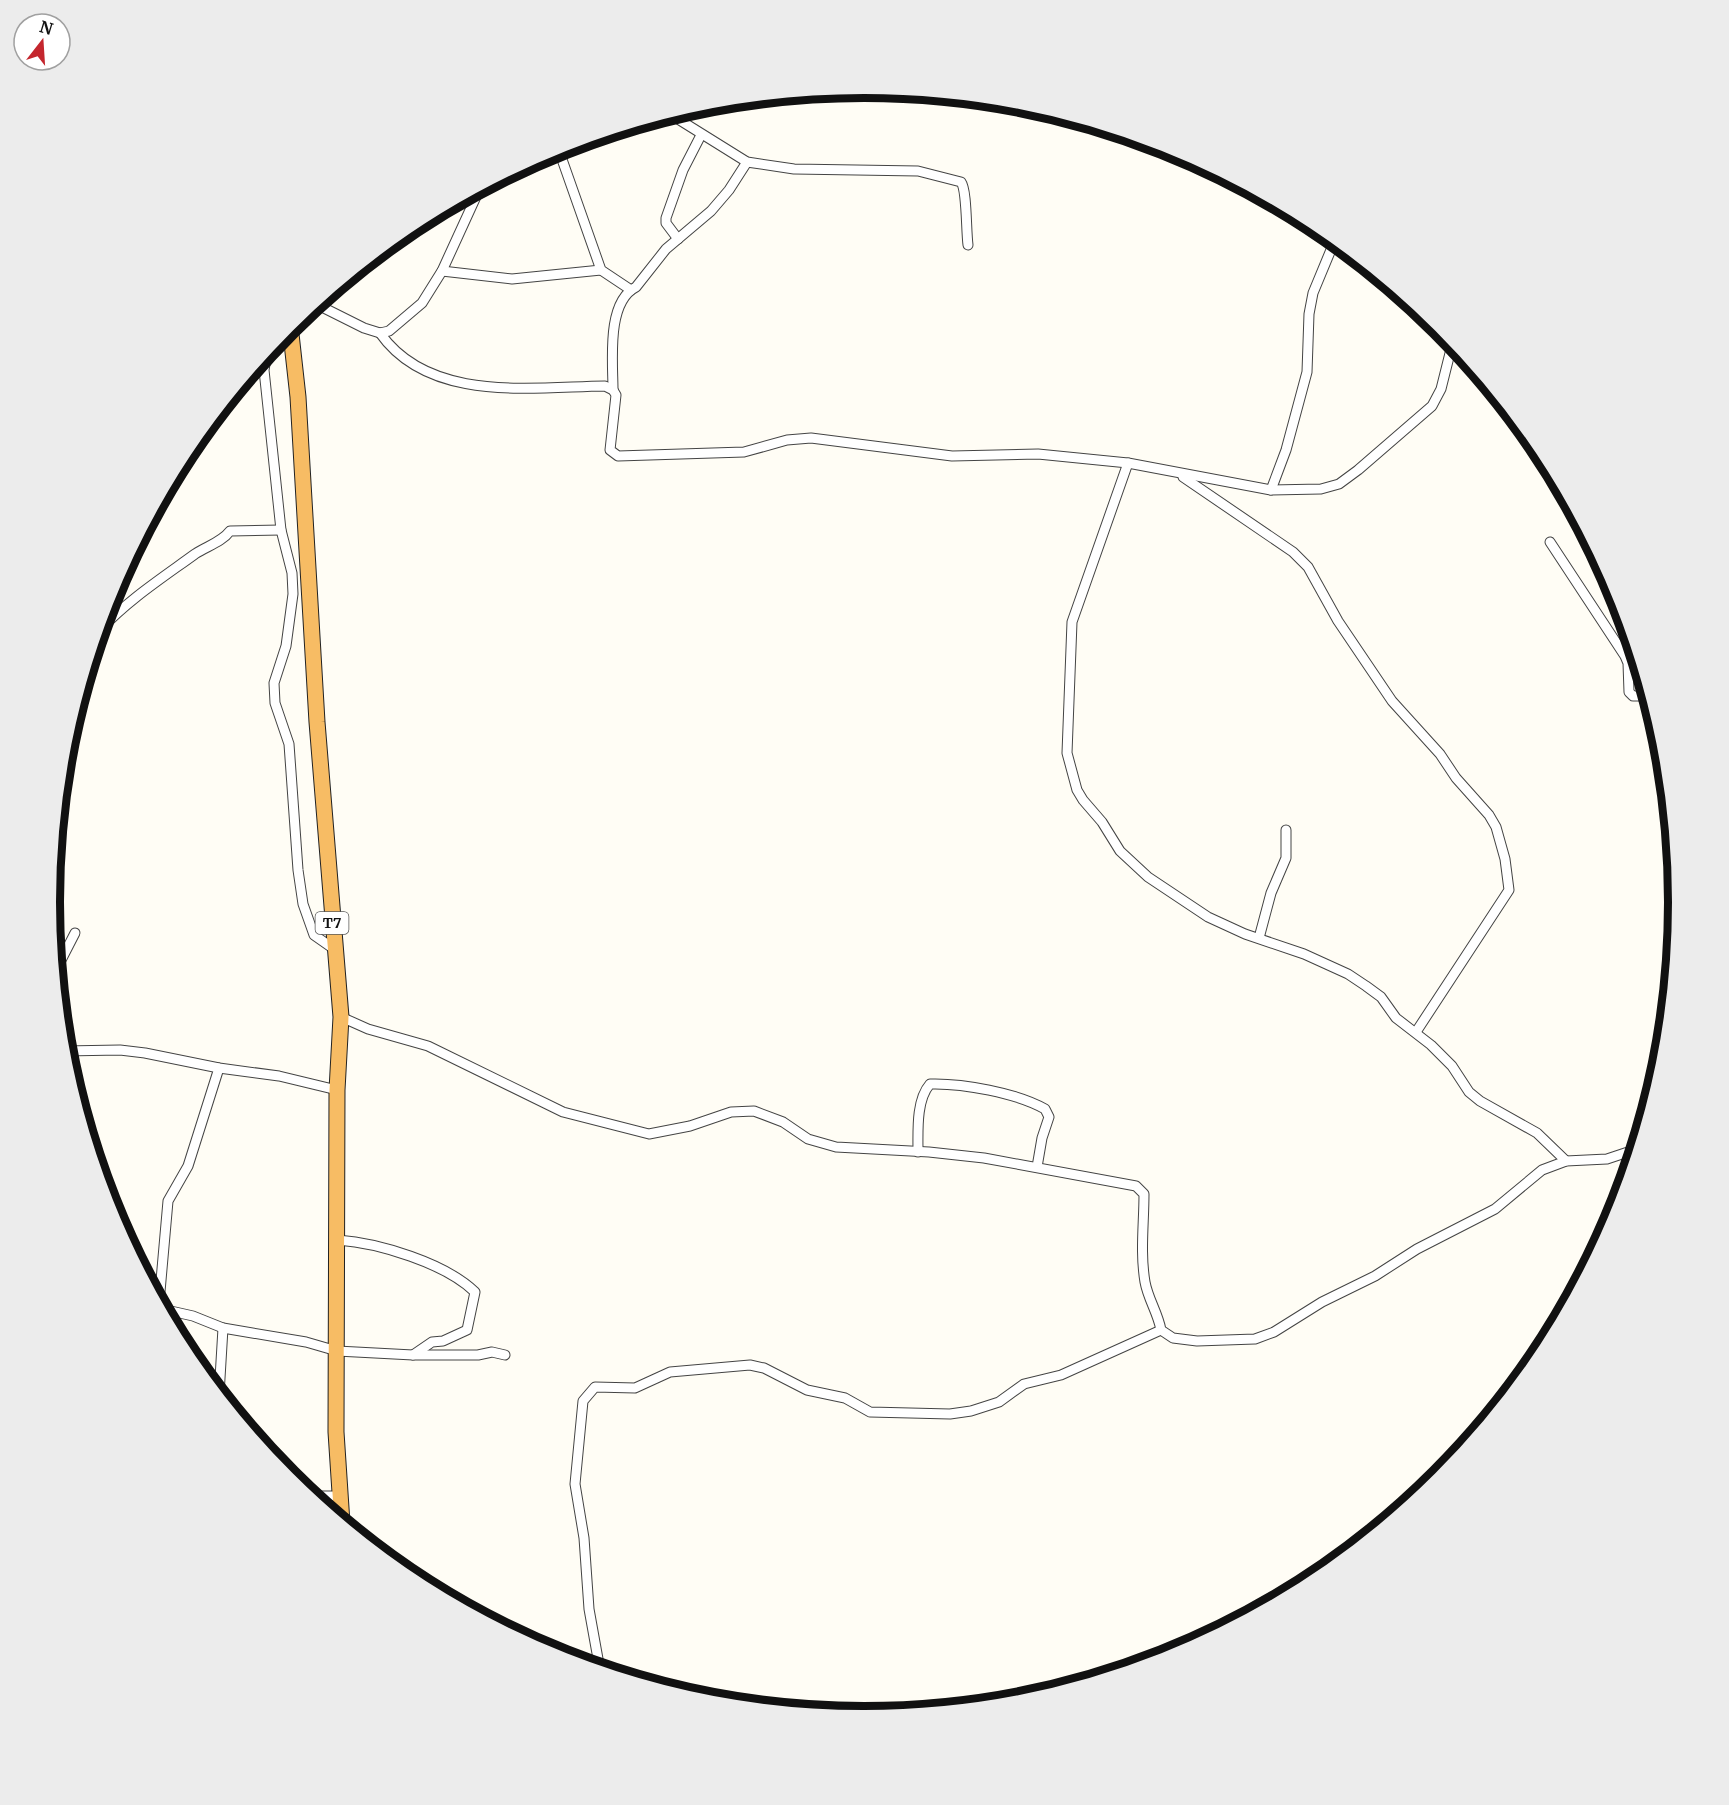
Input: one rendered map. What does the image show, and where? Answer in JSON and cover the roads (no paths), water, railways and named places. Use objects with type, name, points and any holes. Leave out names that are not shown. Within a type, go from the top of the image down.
[{"type":"highway","name":"T7","points":[[292,339],[298,397],[302,504],[334,949],[341,1017],[337,1090],[336,1432],[341,1513]]},
{"type":"street","points":[[679,120],[747,162],[794,170],[918,171],[962,182],[967,192],[964,214],[968,245]]},
{"type":"street","points":[[678,239],[666,224],[666,218],[683,170],[701,135]]},
{"type":"street","points":[[561,157],[601,270],[631,290]]},
{"type":"street","points":[[747,162],[729,190],[711,211],[666,249],[636,287],[631,290],[619,309],[612,332],[613,390],[616,395],[610,450],[618,456],[744,453],[788,440],[811,438],[952,456],[1038,454],[1128,463],[1271,490],[1321,489],[1339,484],[1358,470],[1432,406],[1441,389],[1450,352]]},
{"type":"street","points":[[380,333],[389,331],[422,303],[441,271],[475,199]]},
{"type":"street","points":[[1271,490],[1286,450],[1307,372],[1309,314],[1313,293],[1332,248]]},
{"type":"street","points":[[441,271],[512,279],[601,270]]},
{"type":"street","points":[[324,308],[380,333],[388,345],[413,365],[466,385],[515,388],[605,386],[613,390]]},
{"type":"street","points":[[264,367],[281,530],[292,573],[293,594],[286,646],[274,683],[274,703],[290,744],[297,870],[303,904],[314,935],[334,949]]},
{"type":"street","points":[[1128,463],[1072,622],[1067,753],[1072,776],[1083,800],[1102,822],[1128,860],[1148,877],[1208,917],[1348,974],[1381,997],[1396,1018],[1416,1032],[1452,1066],[1470,1092],[1480,1101],[1537,1133],[1566,1161]]},
{"type":"street","points":[[1178,474],[1303,561],[1338,621],[1383,688],[1440,754],[1496,827],[1507,868],[1509,890],[1416,1032]]},
{"type":"street","points":[[114,615],[199,551],[226,537],[230,531],[281,530]]},
{"type":"street","points":[[1550,542],[1625,656],[1628,663],[1629,692],[1633,696],[1642,696]]},
{"type":"street","points":[[1259,938],[1271,893],[1286,858],[1286,830]]},
{"type":"street","points":[[62,958],[75,933]]},
{"type":"street","points":[[341,1017],[368,1029],[428,1046],[563,1112],[649,1134],[690,1126],[731,1112],[754,1111],[768,1114],[818,1143],[859,1149],[984,1158],[1110,1183],[1125,1183],[1141,1189],[1144,1194],[1142,1232],[1144,1279],[1161,1330],[1173,1338],[1197,1341],[1255,1339],[1274,1332],[1322,1302],[1375,1276],[1417,1249],[1495,1209],[1542,1170],[1566,1161],[1607,1159],[1629,1152]]},
{"type":"street","points":[[74,1051],[120,1050],[145,1053],[219,1068],[279,1076],[337,1090]]},
{"type":"street","points":[[160,1290],[168,1201],[188,1166],[219,1068]]},
{"type":"street","points":[[918,1152],[919,1117],[927,1088],[930,1084],[960,1085],[1020,1098],[1045,1109],[1049,1117],[1037,1167]]},
{"type":"street","points":[[338,1240],[411,1257],[460,1280],[475,1292],[467,1330],[443,1341],[432,1342],[413,1355]]},
{"type":"street","points":[[172,1311],[193,1316],[224,1328],[296,1340],[337,1351],[413,1355],[478,1355],[492,1352],[505,1355]]},
{"type":"street","points":[[220,1383],[224,1328]]},
{"type":"street","points":[[598,1661],[589,1609],[584,1538],[575,1484],[583,1401],[590,1390],[608,1386],[639,1387],[670,1372],[750,1365],[764,1368],[807,1390],[845,1398],[870,1412],[950,1414],[971,1411],[999,1402],[1024,1384],[1061,1375],[1161,1330]]},
{"type":"street","points":[[322,1496],[340,1496]]}]
